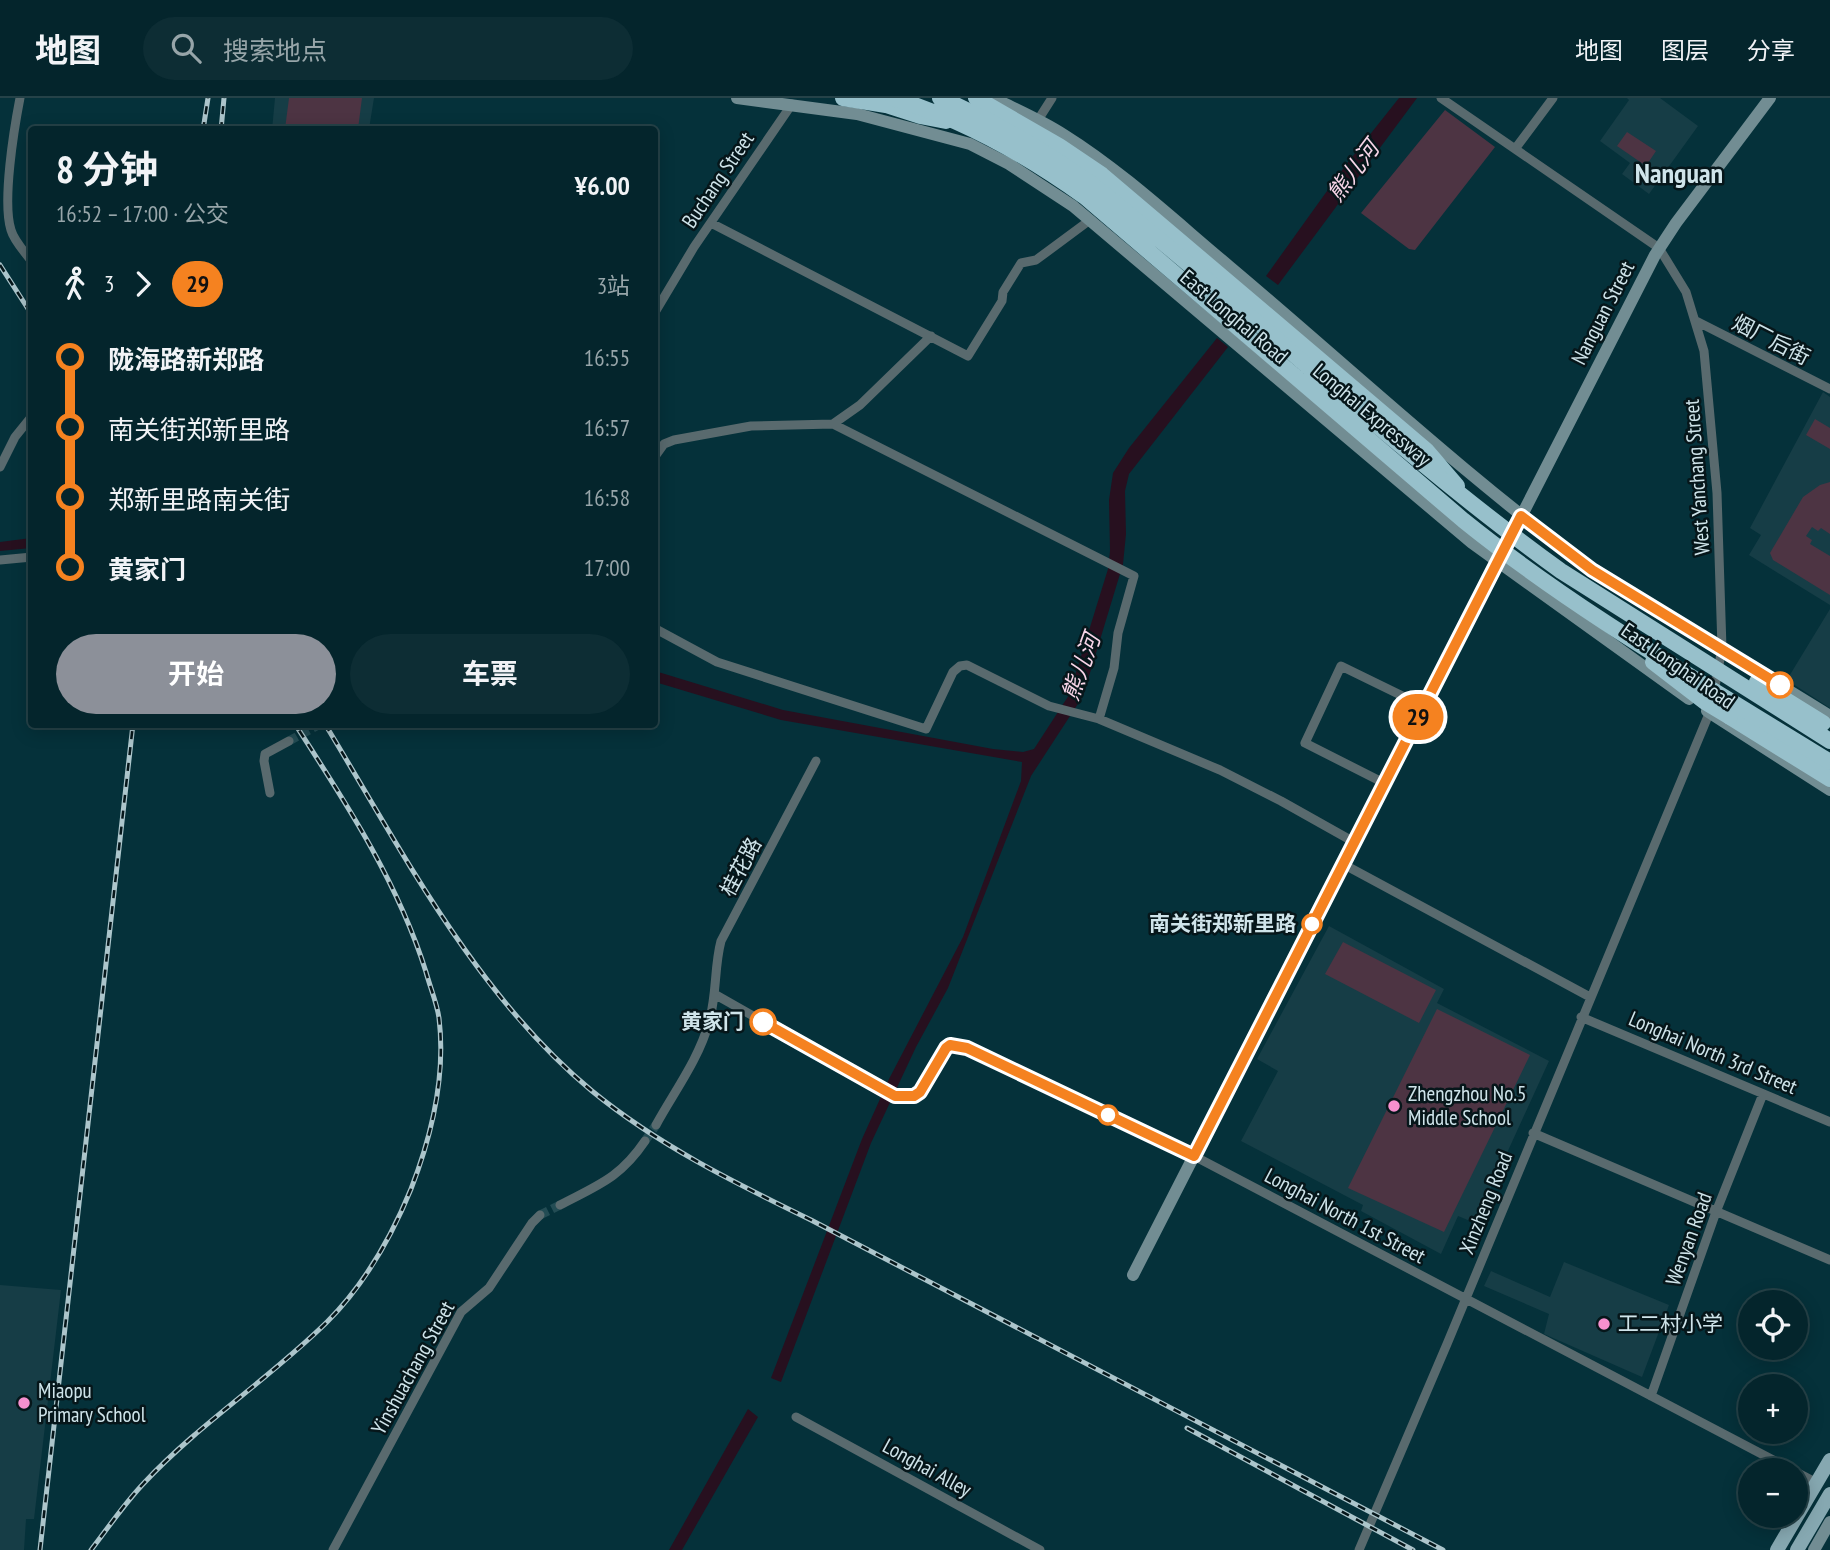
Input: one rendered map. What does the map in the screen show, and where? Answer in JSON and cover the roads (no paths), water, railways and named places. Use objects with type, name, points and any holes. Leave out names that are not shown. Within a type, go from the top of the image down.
[{"type":"highway","points":[[843,98],[886,105],[941,121],[955,120]]},
{"type":"highway","name":"Longhai Expressway","points":[[893,98],[955,120],[996,139],[1085,197],[1473,528],[1519,564],[1830,762]]},
{"type":"highway","name":"Longhai Expressway","points":[[940,98],[970,110],[1040,150],[1093,185],[1477,509],[1561,572],[1830,741]]},
{"type":"highway","points":[[976,98],[1088,166],[1310,349],[1426,450],[1477,509]]},
{"type":"highway","points":[[1607,600],[1656,621],[1830,726]]},
{"type":"highway","points":[[1597,616],[1705,702],[1830,779]]},
{"type":"main road","points":[[1777,1550],[1830,1460]]},
{"type":"main road","points":[[1797,1550],[1830,1494]]},
{"type":"street","points":[[20,98],[14,129],[8,217],[11,232],[28,256]]},
{"type":"street","name":"East Longhai Road","points":[[737,98],[875,117],[970,144],[1047,187],[1090,220],[1497,562],[1710,714],[1830,790]]},
{"type":"street","name":"East Longhai Road","points":[[993,98],[1038,120],[1085,150],[1153,202],[1521,516],[1592,570],[1830,716]]},
{"type":"street","points":[[1038,120],[1052,98]]},
{"type":"street","points":[[1441,98],[1659,248]]},
{"type":"street","points":[[1516,149],[1553,98]]},
{"type":"street","name":"Nanguan Street","points":[[1133,1275],[1659,248],[1770,98]]},
{"type":"street","name":"Buchang Street","points":[[658,307],[792,104]]},
{"type":"street","points":[[711,223],[968,356],[1002,301],[1003,292],[1021,262],[1036,260],[1090,220]]},
{"type":"street","name":"West Yanchang Street","points":[[1659,248],[1686,292],[1704,351],[1717,493],[1722,648],[1710,714]]},
{"type":"street","name":"烟厂后街","points":[[1696,321],[1830,389]]},
{"type":"street","points":[[833,424],[860,405],[931,336]]},
{"type":"street","points":[[0,467],[15,438],[28,421]]},
{"type":"street","points":[[658,452],[664,444],[696,435],[751,426],[833,424],[1134,576],[1118,633],[1114,668],[1099,719]]},
{"type":"street","points":[[0,561],[28,558]]},
{"type":"street","points":[[658,630],[717,662],[926,729],[953,672],[960,666],[967,666],[980,670],[1049,706],[1099,719],[1220,771],[1354,842]]},
{"type":"street","points":[[1384,783],[1305,743],[1341,666],[1423,706]]},
{"type":"street","name":"Xinzheng Road","points":[[1359,1550],[1710,714]]},
{"type":"street","points":[[271,793],[265,754],[289,741]]},
{"type":"street","name":"桂花路","points":[[656,1125],[702,1043],[716,995],[721,941],[816,761]]},
{"type":"street","points":[[1343,864],[1590,997]]},
{"type":"street","name":"Longhai North 1st Street","points":[[716,995],[895,1096],[914,1096],[920,1092],[946,1048],[958,1045],[1194,1156],[1769,1458]]},
{"type":"street","name":"Longhai North 3rd Street","points":[[1581,1017],[1830,1122]]},
{"type":"street","name":"Wenyan Road","points":[[1651,1396],[1716,1212],[1763,1094]]},
{"type":"street","points":[[1533,1133],[1830,1260]]},
{"type":"street","points":[[560,1205],[624,1169],[645,1141]]},
{"type":"street","name":"Yinshuachang Street","points":[[333,1550],[461,1312],[489,1288],[540,1215]]},
{"type":"street","name":"Longhai Alley","points":[[796,1418],[1040,1550]]},
{"type":"street","name":"Longhai North 1st Street","points":[[1808,1478],[1817,1483]]},
{"type":"street","points":[[1814,1550],[1830,1522]]},
{"type":"water","name":"熊儿河","points":[[1399,98],[1417,98],[1278,285],[1266,276],[1345,166]]},
{"type":"water","name":"熊儿河","points":[[1217,338],[1228,347],[1129,474],[1125,491],[1126,534],[1123,564],[1083,696],[1031,776],[948,988],[916,1047],[871,1143],[781,1382],[771,1378],[862,1139],[889,1079],[963,937],[1021,781],[1022,762],[781,720],[658,683],[658,672],[783,710],[993,749],[1023,752],[1034,749],[1069,695],[1108,569],[1109,500],[1113,473],[1129,448]]},
{"type":"water","points":[[28,538],[28,548],[0,551],[0,542]]},
{"type":"water","points":[[748,1409],[758,1417],[682,1550],[669,1550]]},
{"type":"tunnel","points":[[289,741],[313,728]]},
{"type":"tunnel","points":[[645,1141],[656,1125]]},
{"type":"tunnel","points":[[540,1215],[560,1205]]},
{"type":"railway","points":[[204,126],[208,98]]},
{"type":"railway","points":[[221,126],[224,98]]},
{"type":"railway","points":[[0,265],[28,309]]},
{"type":"railway","points":[[40,1550],[133,728]]},
{"type":"railway","points":[[91,1550],[130,1499],[165,1461],[305,1343],[341,1307],[386,1243],[419,1169],[431,1126],[439,1083],[441,1040],[438,1012],[426,972],[386,875],[298,728]]},
{"type":"railway","points":[[327,728],[413,871],[477,966],[512,1011],[550,1053],[617,1111],[670,1146],[726,1177],[1443,1550]]},
{"type":"railway","points":[[1187,1428],[1413,1550]]},
{"type":"place","name":"南关街郑新里路","points":[[1312,924]]},
{"type":"place","name":"黄家门","points":[[763,1022]]},
{"type":"place","name":"Zhengzhou No.5 Middle School","points":[[1394,1106]]},
{"type":"place","name":"工二村小学","points":[[1604,1324]]},
{"type":"place","name":"Miaopu Primary School","points":[[24,1403]]},
{"type":"district","name":"Nanguan","points":[[1679,173]]}]
